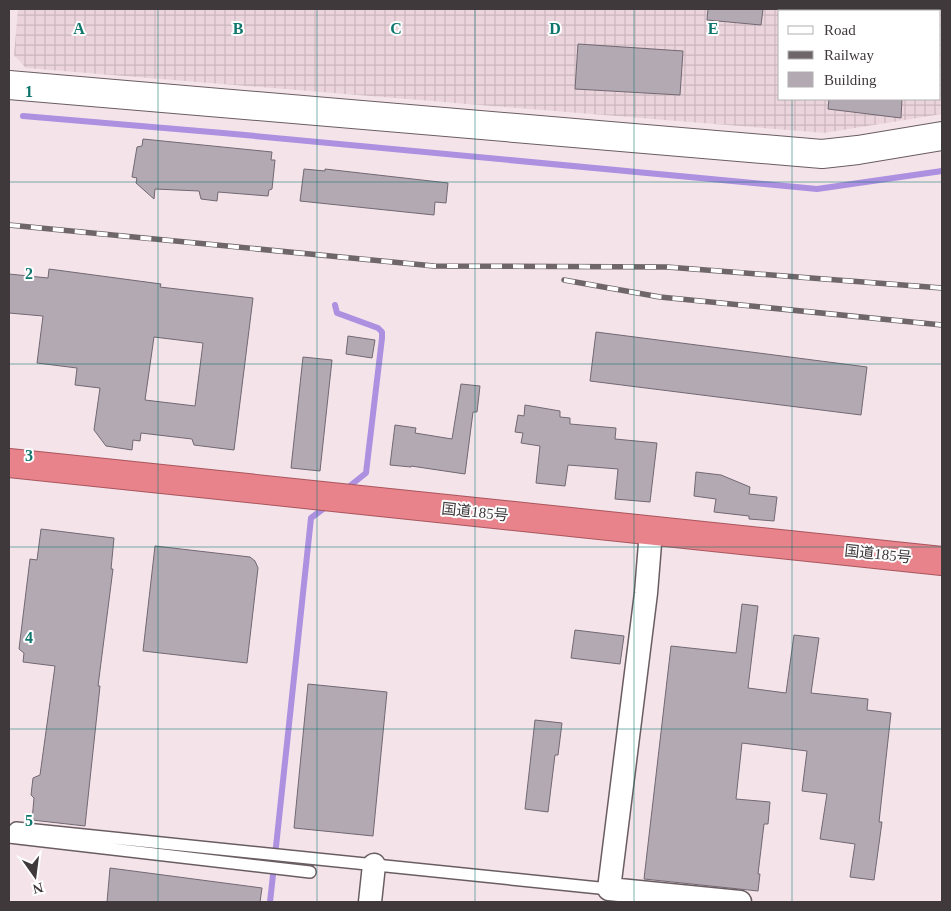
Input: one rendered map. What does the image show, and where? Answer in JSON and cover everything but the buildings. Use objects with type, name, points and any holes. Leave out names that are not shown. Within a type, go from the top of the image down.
[{"type":"highway","name":"国道185号","points":[[9,463],[942,560]]},
{"type":"street","points":[[9,84],[822,154],[942,136]]},
{"type":"street","points":[[651,531],[616,894],[740,902]]},
{"type":"street","points":[[370,902],[374,865]]},
{"type":"lane","points":[[9,836],[16,828],[374,865],[616,894]]},
{"type":"lane","points":[[9,836],[310,872]]},
{"type":"shaded area","points":[[18,9],[942,9],[942,114],[824,133],[26,68],[14,55]]},
{"type":"waterway","points":[[23,116],[817,189],[942,171]]},
{"type":"waterway","points":[[335,305],[337,313],[378,328],[382,332],[366,473],[346,489]]},
{"type":"waterway","points":[[275,856],[311,518],[327,506]]},
{"type":"waterway","points":[[270,902],[274,866]]},
{"type":"railway","points":[[9,225],[434,266],[667,267],[942,288]]},
{"type":"railway","points":[[564,280],[660,297],[942,325]]}]
